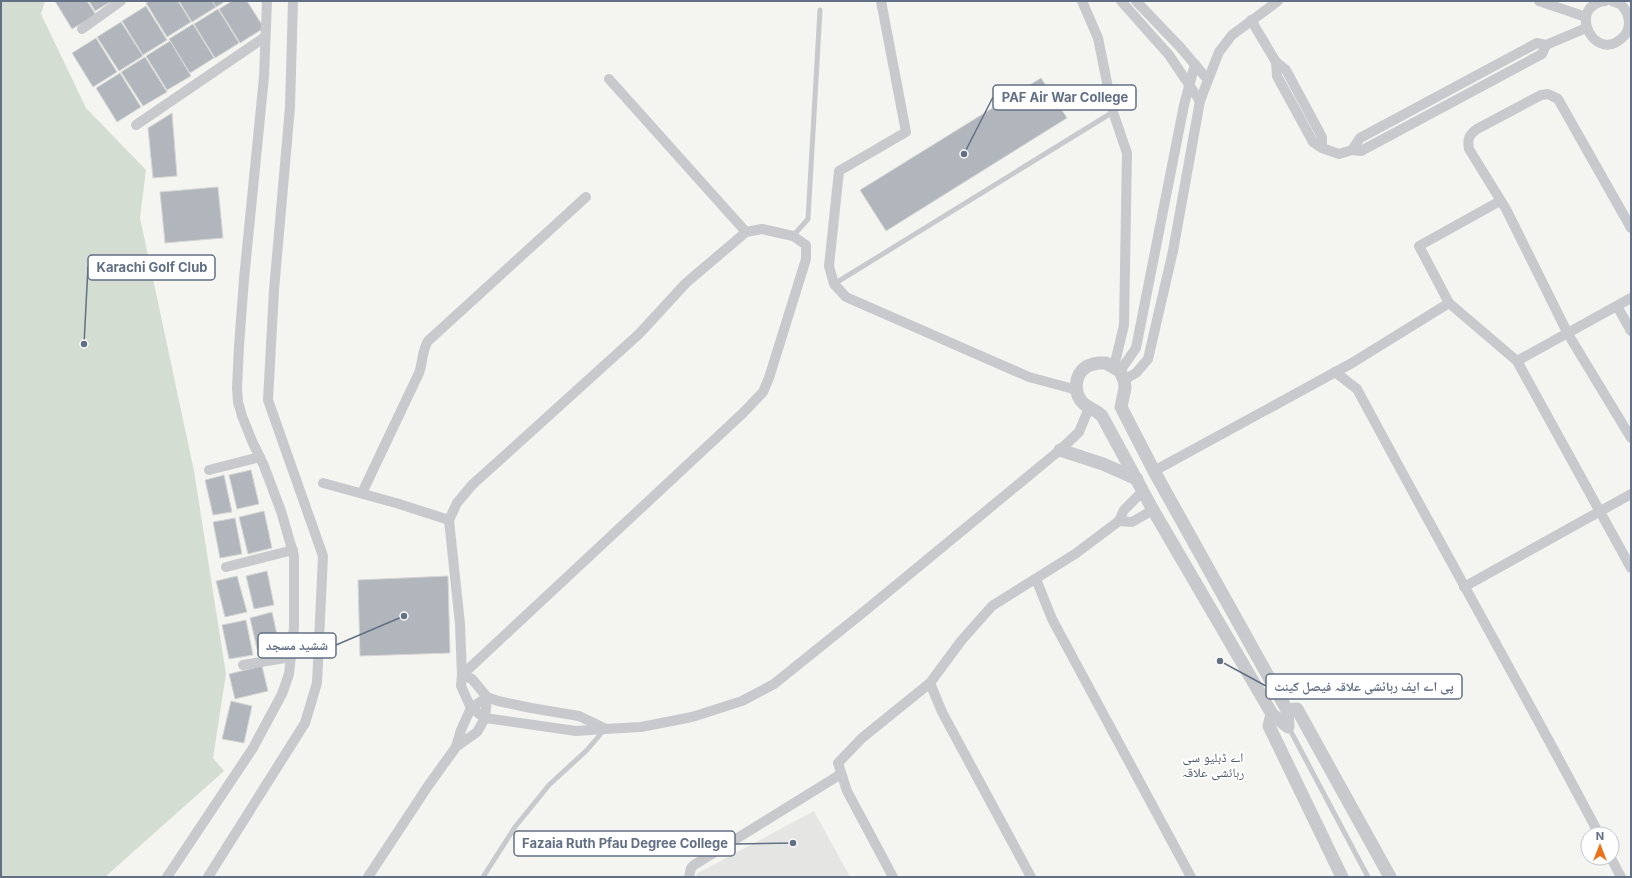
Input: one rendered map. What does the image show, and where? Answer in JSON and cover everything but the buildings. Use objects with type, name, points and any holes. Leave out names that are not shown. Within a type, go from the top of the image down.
[{"type":"street","points":[[82,29],[122,1]]},
{"type":"street","points":[[167,877],[252,748],[282,694],[289,674],[291,657],[294,628],[295,586],[293,550],[281,511],[242,416],[238,402],[237,388],[239,346],[264,77],[267,1]]},
{"type":"street","points":[[208,877],[305,723],[318,683],[323,556],[268,400],[274,290],[290,107],[293,1]]},
{"type":"street","points":[[881,1],[906,132],[839,171],[829,266],[834,284],[846,297],[860,304],[1029,377],[1076,390]]},
{"type":"street","points":[[1082,1],[1098,38],[1113,112],[1127,153],[1124,325],[1119,373],[1125,388],[1122,407],[1154,471],[1196,544],[1287,710],[1288,727]]},
{"type":"street","points":[[1121,1],[1169,55],[1200,101]]},
{"type":"street","points":[[1136,1],[1208,80]]},
{"type":"street","points":[[1278,1],[1232,35],[1219,52],[1200,101],[1173,251],[1148,359],[1136,373],[1119,373],[1106,363],[1098,363],[1086,367],[1080,373],[1076,390],[1079,398],[1089,408],[1098,412],[1102,416],[1153,510],[1272,714],[1288,727]]},
{"type":"street","points":[[1540,1],[1586,17]]},
{"type":"street","points":[[1605,1],[1600,2],[1591,8],[1586,17],[1586,28],[1591,37],[1600,43],[1610,44],[1629,34],[1627,12],[1620,4],[1612,1]]},
{"type":"street","points":[[1251,20],[1276,62],[1286,70],[1322,137],[1322,148],[1339,154],[1352,150],[1360,138],[1537,43],[1546,45],[1586,28]]},
{"type":"street","points":[[136,125],[265,37]]},
{"type":"street","points":[[1119,373],[1136,348],[1189,84],[1195,64]]},
{"type":"street","points":[[609,79],[746,232]]},
{"type":"street","points":[[1631,228],[1558,99],[1548,94],[1541,95],[1477,128],[1467,140],[1469,149],[1506,210],[1568,334],[1631,438]]},
{"type":"street","points":[[362,493],[419,373],[423,362],[424,347],[428,341],[586,197]]},
{"type":"street","points":[[1500,201],[1419,246],[1449,303],[1517,361],[1631,568]]},
{"type":"street","points":[[462,675],[763,392],[769,378],[806,259],[806,245],[793,236],[762,229],[746,232],[686,283],[639,334],[472,485],[457,503],[449,520],[460,624],[461,686],[471,708],[485,718],[576,731],[641,727],[692,717],[742,701],[774,684],[1060,450],[1079,432],[1089,408]]},
{"type":"street","points":[[1517,361],[1631,298]]},
{"type":"street","points":[[1154,471],[1335,372],[1449,303]]},
{"type":"street","points":[[1617,306],[1631,331]]},
{"type":"street","points":[[1335,372],[1357,390],[1595,826]]},
{"type":"street","points":[[1060,450],[1103,464],[1140,485]]},
{"type":"street","points":[[209,470],[260,457]]},
{"type":"street","points":[[323,483],[362,493],[449,520]]},
{"type":"street","points":[[893,877],[847,791],[838,763],[862,738],[930,683],[961,641],[992,606],[1036,579],[1119,521],[1124,510],[1140,485]]},
{"type":"street","points":[[1464,587],[1631,494]]},
{"type":"street","points":[[1119,521],[1132,522],[1153,510]]},
{"type":"street","points":[[1180,555],[1196,544]]},
{"type":"street","points":[[226,568],[293,550]]},
{"type":"street","points":[[1036,579],[1052,618],[1192,877]]},
{"type":"street","points":[[243,665],[291,657]]},
{"type":"street","points":[[462,675],[472,679],[487,697],[498,701],[531,708],[579,716],[605,729]]},
{"type":"street","points":[[930,683],[942,712],[1031,877]]},
{"type":"street","points":[[368,877],[428,786],[456,747],[461,730],[471,708],[487,697]]},
{"type":"street","points":[[456,747],[478,732],[485,718],[487,697]]},
{"type":"street","points":[[1287,710],[1297,709],[1390,877]]},
{"type":"street","points":[[1272,714],[1269,726],[1342,877]]},
{"type":"street","points":[[689,877],[691,868],[694,865],[842,774]]},
{"type":"street","points":[[1615,866],[1621,877]]},
{"type":"lane","points":[[793,236],[808,219],[820,10]]},
{"type":"lane","points":[[834,284],[1113,112]]},
{"type":"lane","points":[[1288,727],[1368,877]]},
{"type":"lane","points":[[483,877],[515,827],[549,786],[587,750],[605,729]]},
{"type":"shaded area","points":[[1,1],[45,1],[41,14],[86,108],[146,170],[140,218],[194,471],[226,674],[213,758],[224,771],[105,877],[1,877]]},
{"type":"shaded area","points":[[814,811],[850,877],[698,877],[696,874]]},
{"type":"place","name":"PAF Air War College","points":[[964,154]]},
{"type":"place","name":"Karachi Golf Club","points":[[84,344]]},
{"type":"place","name":"ششید مسجد","points":[[404,616]]},
{"type":"place","name":"پی اے ایف رہائشی علاقہ فیصل کینٹ","points":[[1220,661]]},
{"type":"place","name":"Fazaia Ruth Pfau Degree College","points":[[793,843]]},
{"type":"district","name":"اے ڈبلیو سی رہائشی علاقہ","points":[[1213,764]]}]
